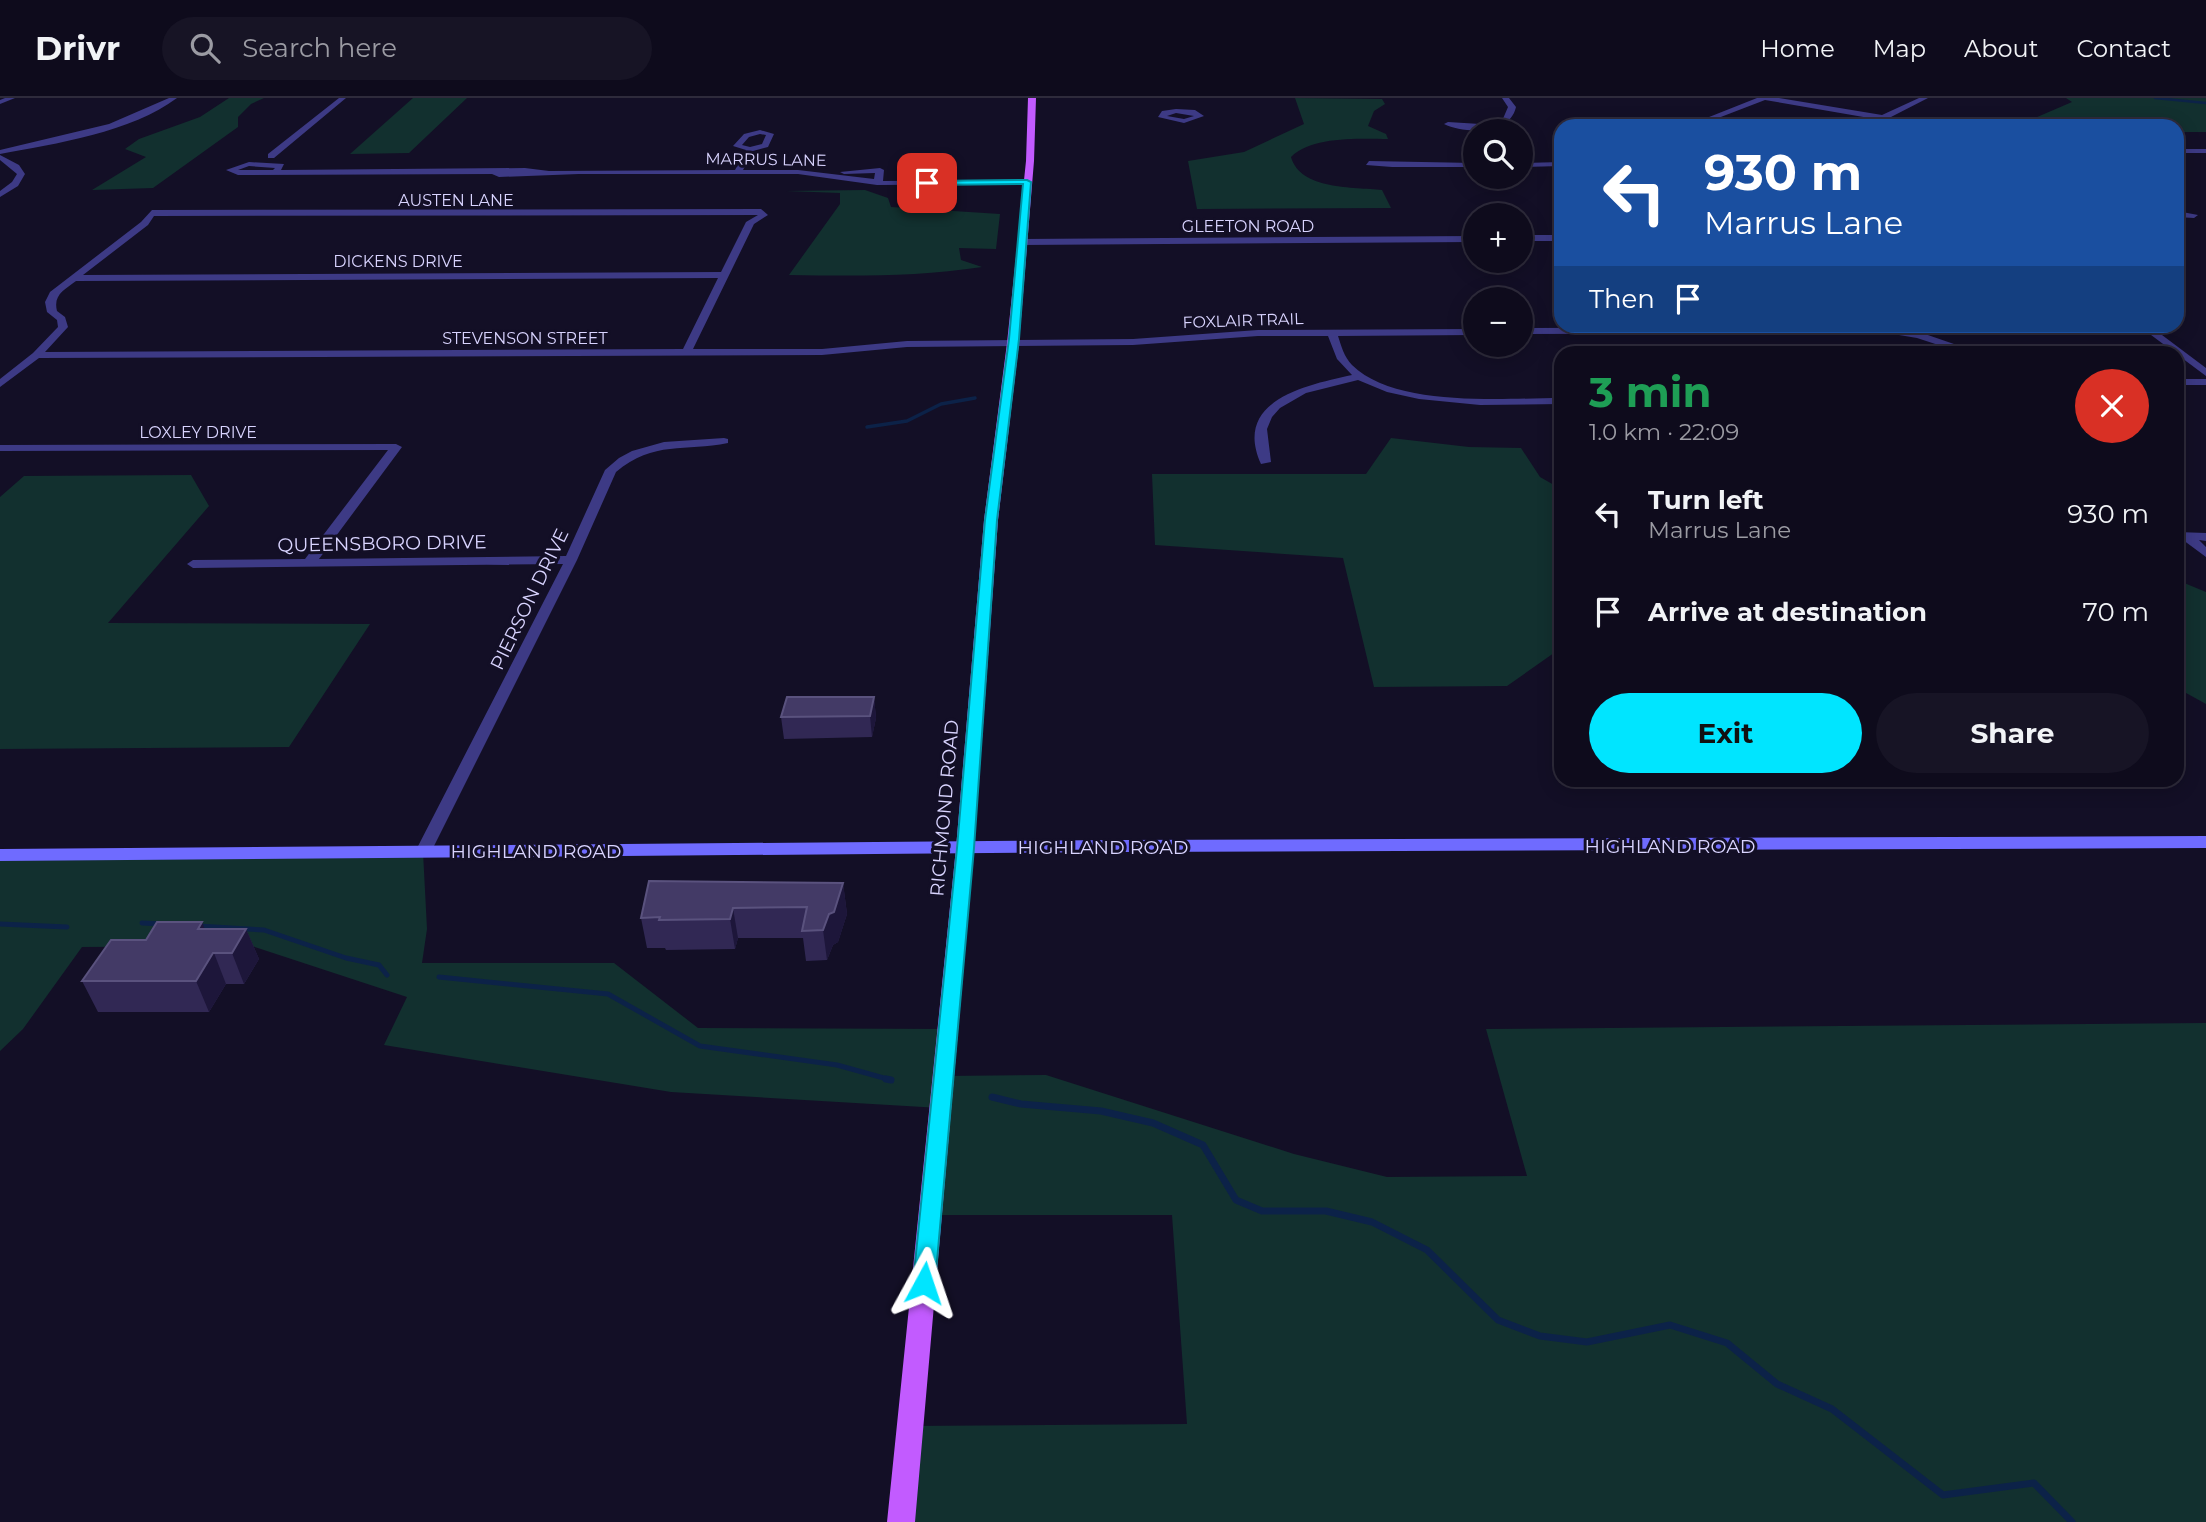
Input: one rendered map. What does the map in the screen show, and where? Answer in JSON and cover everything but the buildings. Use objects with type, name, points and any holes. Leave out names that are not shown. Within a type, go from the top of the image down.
[{"type":"main road","name":"RICHMOND ROAD","points":[[901,1522],[965,848],[991,520],[1013,343],[1032,98]]},
{"type":"street","points":[[0,102],[12,98]]},
{"type":"street","points":[[0,152],[94,130],[174,98]]},
{"type":"street","points":[[288,142],[298,147],[270,150],[288,142],[343,98]]},
{"type":"street","points":[[1177,98],[1178,111]]},
{"type":"street","points":[[1448,124],[1477,126],[1504,122],[1509,118],[1511,107],[1505,98]]},
{"type":"street","points":[[1711,119],[1768,98],[1894,119]]},
{"type":"street","points":[[1879,119],[1925,98]]},
{"type":"street","points":[[738,172],[750,149]]},
{"type":"street","points":[[2184,151],[2206,151]]},
{"type":"street","points":[[0,157],[16,167],[21,174],[15,184],[0,195]]},
{"type":"street","name":"MARRUS LANE","points":[[275,173],[281,166],[273,163],[249,164],[230,170],[237,173],[275,173],[493,172],[518,170],[797,172],[838,175],[877,183],[1027,182]]},
{"type":"street","points":[[1369,163],[1463,165]]},
{"type":"street","points":[[1533,164],[1554,164]]},
{"type":"street","points":[[838,175],[850,171],[880,170],[877,183]]},
{"type":"street","name":"AUSTEN LANE","points":[[74,278],[145,223],[152,213],[761,212],[764,215],[750,222],[723,275]]},
{"type":"street","points":[[2184,214],[2194,215]]},
{"type":"street","points":[[1533,238],[1554,238]]},
{"type":"street","name":"GLEETON ROAD","points":[[1022,242],[1463,239]]},
{"type":"street","points":[[686,353],[723,275]]},
{"type":"street","name":"DICKENS DRIVE","points":[[74,278],[723,275]]},
{"type":"street","points":[[0,384],[37,355],[63,327],[62,319],[52,312],[50,302],[53,294],[74,278]]},
{"type":"street","points":[[1533,331],[1554,331]]},
{"type":"street","name":"FOXLAIR TRAIL","points":[[1013,343],[1133,342],[1247,334],[1463,332]]},
{"type":"street","points":[[1332,333],[1342,359],[1360,376],[1378,385],[1434,398],[1554,401]]},
{"type":"street","points":[[1906,333],[1953,346]]},
{"type":"street","points":[[2153,333],[2170,346]]},
{"type":"street","name":"STEVENSON STREET","points":[[37,355],[822,352],[907,344],[1013,343]]},
{"type":"street","points":[[2184,356],[2206,373]]},
{"type":"street","points":[[1265,462],[1261,429],[1274,408],[1307,390],[1360,376]]},
{"type":"street","points":[[2184,382],[2206,382]]},
{"type":"street","name":"PIERSON DRIVE","points":[[424,852],[571,560],[611,470],[622,460],[644,449],[661,445],[724,441]]},
{"type":"street","name":"LOXLEY DRIVE","points":[[0,448],[397,447],[309,563]]},
{"type":"street","points":[[2184,536],[2206,537]]},
{"type":"street","points":[[2184,537],[2206,553]]},
{"type":"street","name":"QUEENSBORO DRIVE","points":[[193,564],[571,560]]},
{"type":"street","name":"HIGHLAND ROAD","points":[[0,855],[2206,842]]},
{"type":"green space","points":[[229,98],[264,98],[251,104],[238,117],[238,127],[153,188],[92,190],[146,157],[125,149],[139,139],[200,117]]},
{"type":"green space","points":[[413,98],[467,98],[409,153],[350,154]]},
{"type":"green space","points":[[1295,98],[1382,99],[1385,104],[1374,111],[1368,126],[1386,134],[1388,139],[1323,142],[1300,150],[1291,157],[1296,168],[1316,181],[1343,187],[1382,190],[1391,208],[1197,209],[1188,161],[1244,152],[1304,124]]},
{"type":"green space","points":[[2066,98],[2206,98],[2206,132],[2184,132],[2184,119],[2032,119],[2072,102]]},
{"type":"green space","points":[[865,190],[888,198],[891,207],[1000,214],[996,249],[959,248],[961,260],[982,267],[934,273],[789,275],[840,204],[840,193],[786,191]]},
{"type":"green space","points":[[1391,438],[1469,447],[1521,448],[1540,477],[1554,485],[1554,653],[1507,686],[1374,687],[1343,558],[1155,545],[1152,474],[1366,474]]},
{"type":"green space","points":[[191,475],[209,506],[108,623],[370,624],[289,747],[0,749],[0,497],[24,476]]},
{"type":"green space","points":[[2184,583],[2206,592],[2206,704],[2184,692]]},
{"type":"green space","points":[[423,852],[427,929],[422,963],[614,963],[698,1028],[948,1029],[944,1076],[1046,1075],[1294,1154],[1387,1177],[1527,1176],[1486,1029],[2206,1023],[2206,1522],[901,1522],[910,1426],[1187,1424],[1172,1215],[931,1215],[940,1108],[671,1092],[384,1045],[407,997],[252,946],[82,947],[23,1029],[0,1051],[0,855]]},
{"type":"waterway","points":[[2155,98],[2206,103]]},
{"type":"waterway","points":[[867,427],[907,421],[941,404],[975,398]]},
{"type":"waterway","points":[[142,923],[163,924]]},
{"type":"waterway","points":[[0,924],[67,927]]},
{"type":"waterway","points":[[198,926],[264,930],[346,958],[379,965],[387,975]]},
{"type":"waterway","points":[[439,977],[608,994],[700,1046],[837,1065],[891,1080],[886,1079]]},
{"type":"waterway","points":[[992,1097],[1021,1104],[1101,1111],[1153,1123],[1203,1145],[1236,1200],[1262,1211],[1326,1211],[1372,1222],[1427,1250],[1498,1320],[1540,1336],[1587,1342],[1670,1325],[1727,1343],[1777,1384],[1832,1409],[1943,1495],[2034,1483],[2072,1522]]},
{"type":"route","points":[[924,1283],[965,848],[991,520],[1014,339],[1027,182],[927,183]]}]
